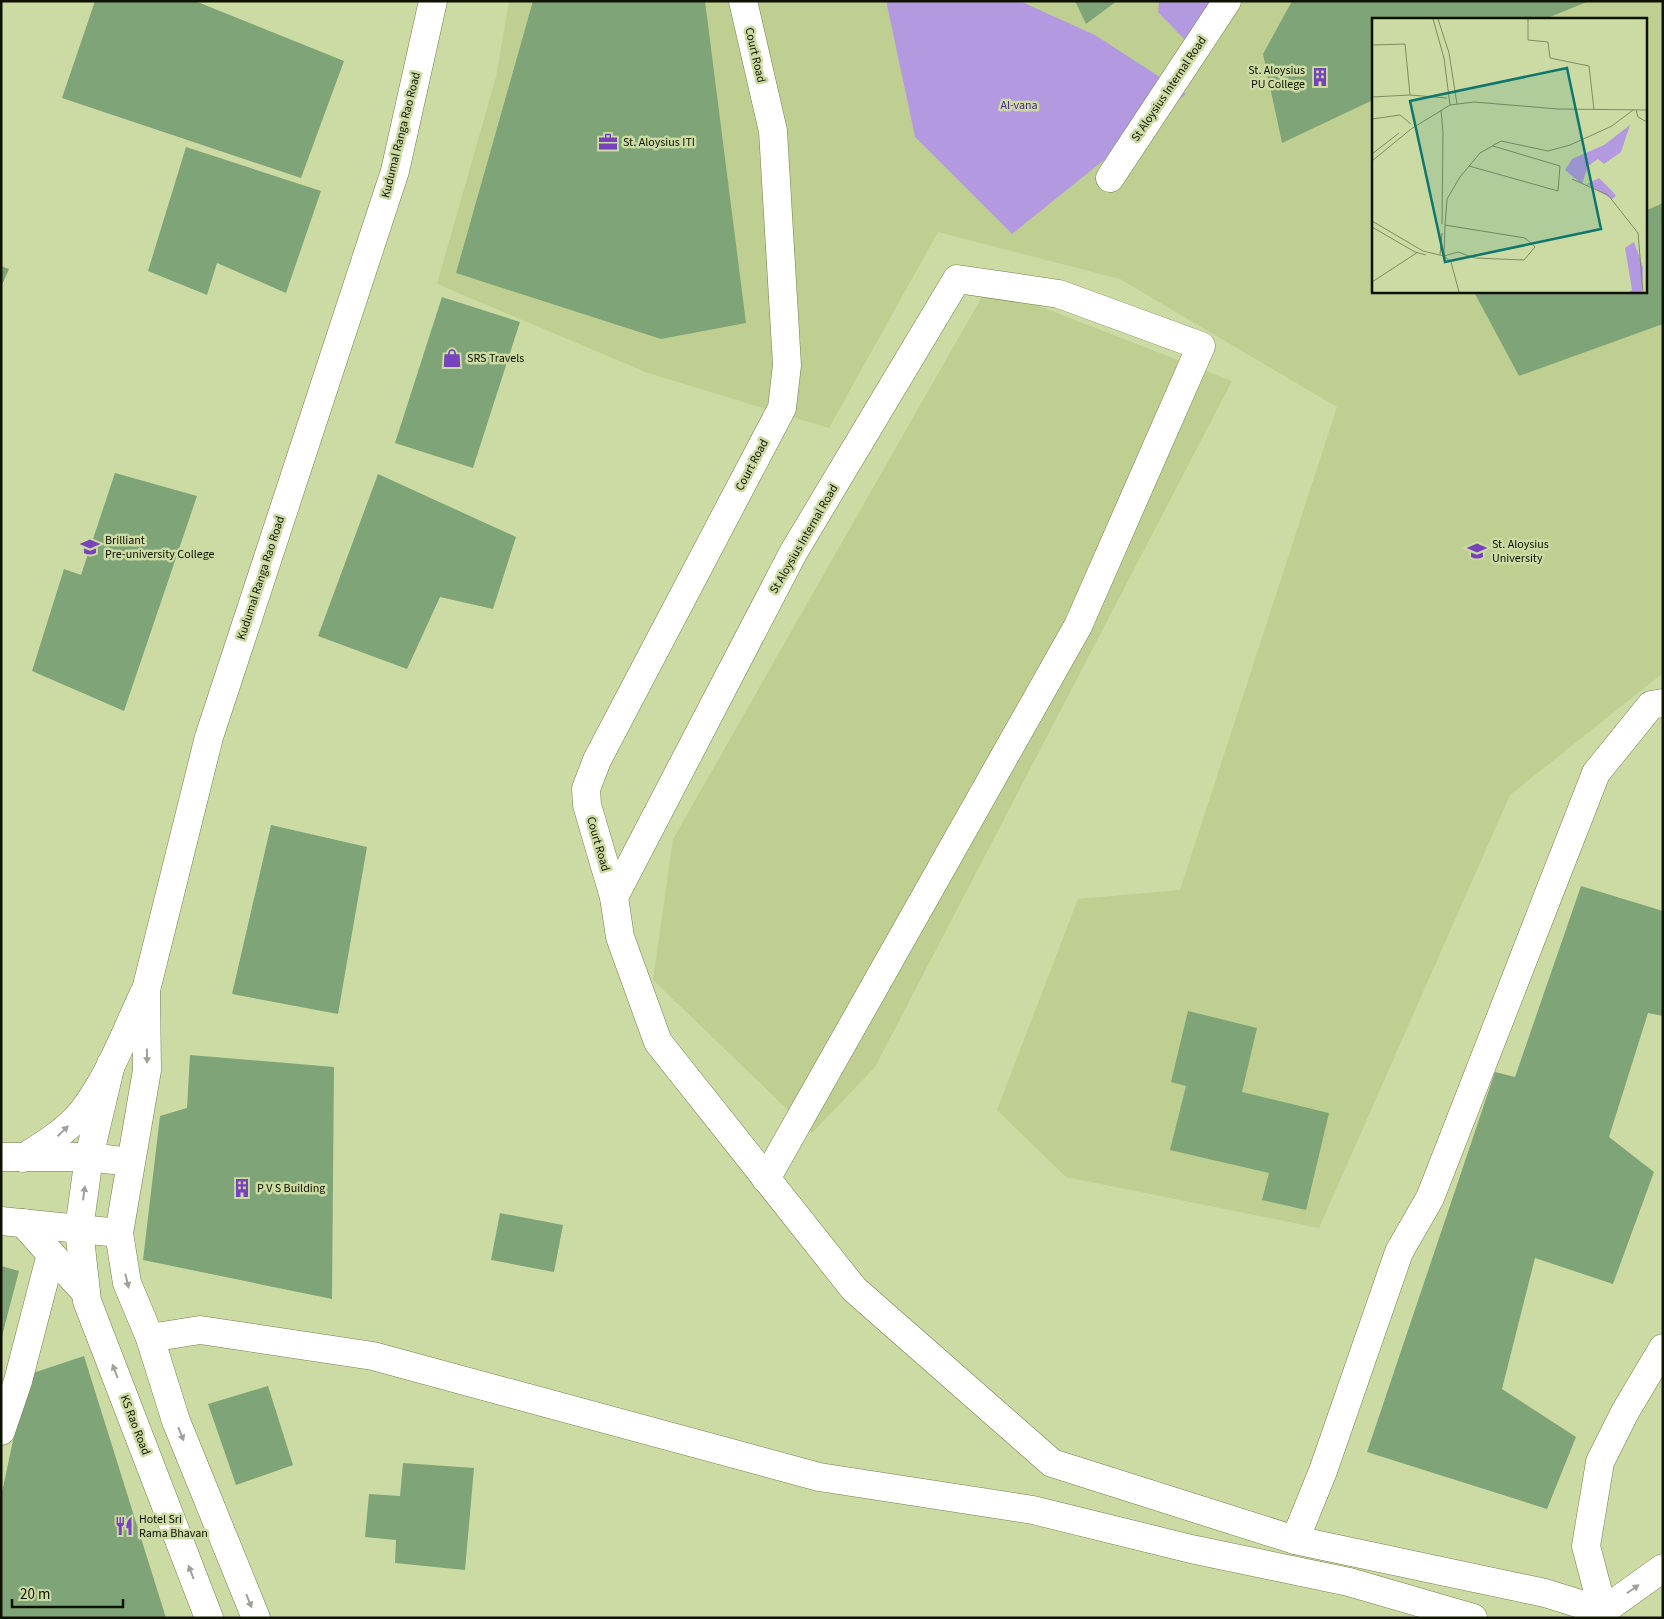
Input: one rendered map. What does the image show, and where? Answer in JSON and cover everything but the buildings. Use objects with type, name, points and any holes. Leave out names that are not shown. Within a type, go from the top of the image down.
[{"type":"main road","name":"Kudumal Ranga Rao Road","points":[[130,1162],[147,1070],[146,990],[209,737],[395,171],[433,1]]},
{"type":"main road","name":"Court Road","points":[[743,1],[773,131],[787,365],[782,408],[586,789],[587,805],[614,897],[620,936],[658,1042],[854,1289],[1052,1463],[1295,1540],[1545,1593],[1601,1614]]},
{"type":"main road","name":"St Aloysius Internal Road","points":[[1110,178],[1227,1]]},
{"type":"main road","name":"St Aloysius Internal Road","points":[[614,897],[793,553],[957,279],[1059,294],[1201,346],[1078,626],[766,1179]]},
{"type":"main road","points":[[1295,1540],[1323,1471],[1399,1252],[1430,1198],[1596,773],[1651,705],[1663,703]]},
{"type":"main road","points":[[12,1158],[55,1138],[83,1112],[111,1064],[146,990]]},
{"type":"main road","name":"KS Rao Road","points":[[111,1064],[89,1157],[79,1229],[87,1301],[209,1618]]},
{"type":"main road","points":[[12,1158],[89,1157],[130,1162],[119,1233],[127,1284],[150,1338],[170,1402],[256,1618]]},
{"type":"main road","points":[[12,1222],[119,1233]]},
{"type":"main road","points":[[12,1222],[51,1254],[86,1293]]},
{"type":"main road","points":[[1,1431],[18,1381],[51,1254]]},
{"type":"main road","points":[[150,1338],[200,1330],[373,1356],[818,1477],[1033,1510],[1191,1548],[1349,1582],[1473,1618]]},
{"type":"main road","points":[[1663,1348],[1625,1412],[1600,1462],[1586,1546],[1601,1614],[1663,1568]]},
{"type":"main road","points":[[132,1416],[170,1402]]},
{"type":"shaded area","name":"St. Aloysius University","points":[[509,1],[886,1],[915,137],[1095,35],[1020,1],[1075,1],[1086,24],[1117,1],[1159,1],[1158,12],[1219,1],[1663,1],[1663,203],[1646,211],[1646,18],[1372,18],[1372,292],[1476,292],[1519,376],[1663,324],[1663,673],[1510,795],[1319,1228],[1066,1177],[997,1110],[1078,899],[1180,890],[1337,407],[1120,279],[938,232],[829,428],[648,373],[437,284],[496,77]]},
{"type":"shaded area","points":[[988,286],[1232,381],[875,1067],[812,1133],[653,980],[673,839]]},
{"type":"green space","name":"Al-vana","points":[[886,1],[1020,1],[1095,35],[1186,94],[1012,234],[915,137]]},
{"type":"green space","points":[[1159,1],[1219,1],[1189,44],[1158,12]]},
{"type":"place","name":"St. Aloysius PU College","points":[[1320,77]]},
{"type":"place","name":"St. Aloysius ITI","points":[[608,142]]},
{"type":"place","name":"SRS Travels","points":[[452,358]]},
{"type":"place","name":"Brilliant Pre-university College","points":[[90,547]]},
{"type":"place","name":"St. Aloysius University","points":[[1477,551]]},
{"type":"place","name":"P V S Building","points":[[242,1188]]},
{"type":"place","name":"Hotel Sri Rama Bhavan","points":[[124,1526]]}]
